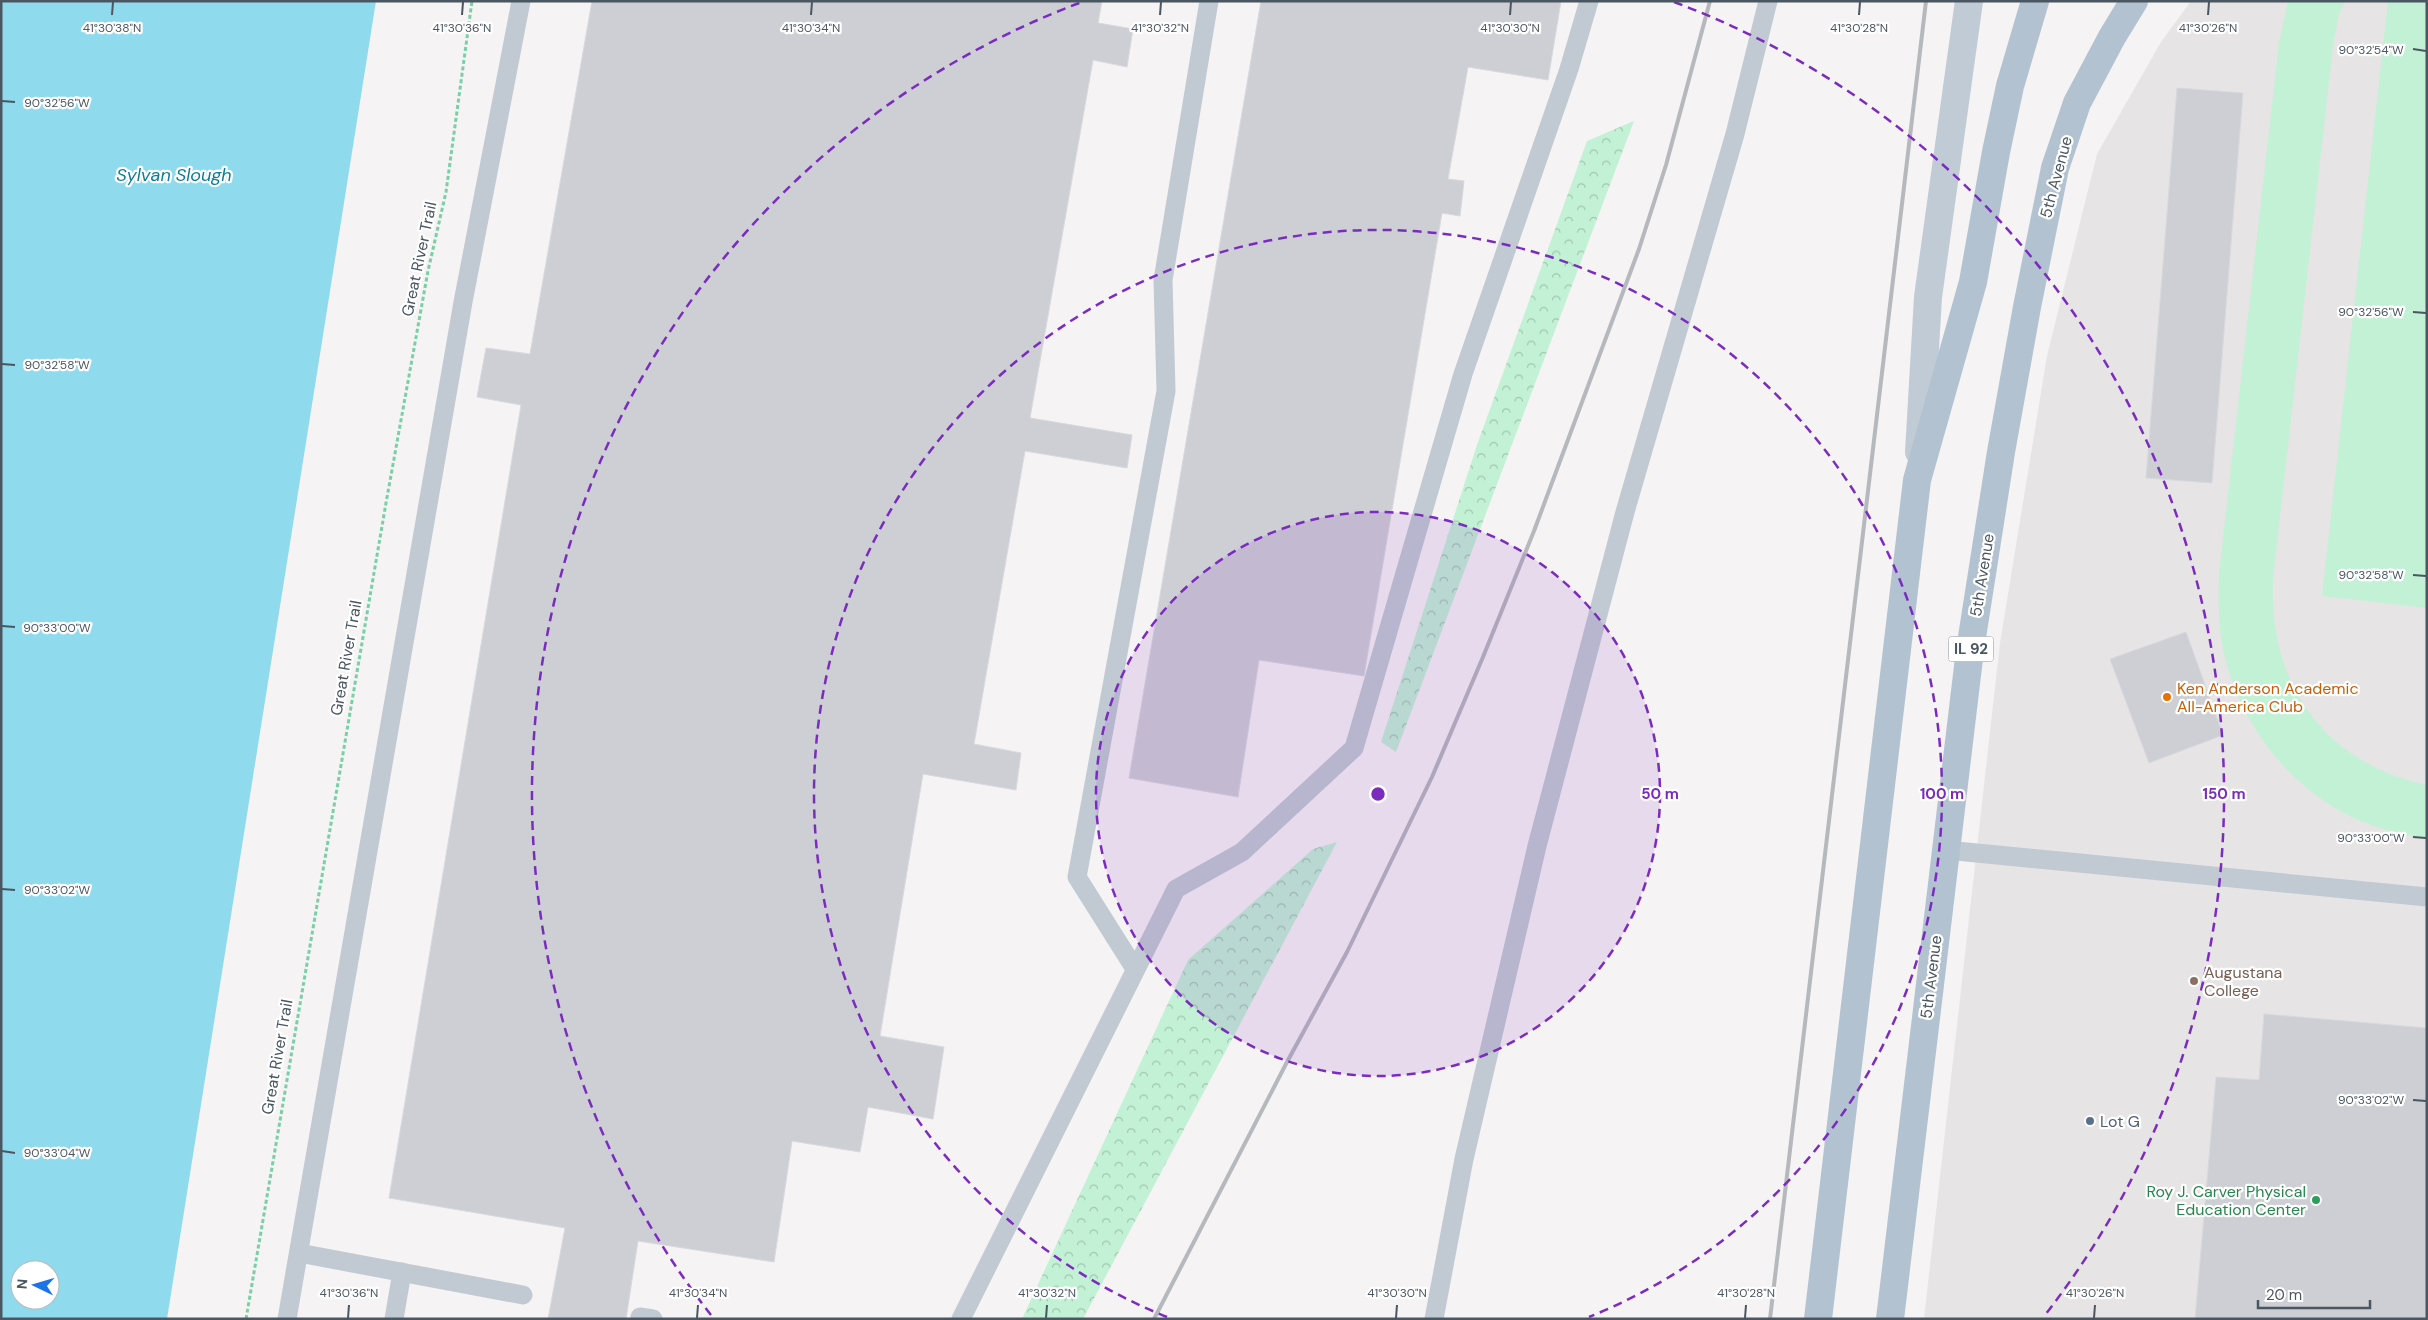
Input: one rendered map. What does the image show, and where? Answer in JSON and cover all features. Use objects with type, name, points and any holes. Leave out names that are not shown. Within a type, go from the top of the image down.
[{"type":"main road","points":[[1818,1319],[1917,480],[1973,282],[2006,105],[2035,1]]},
{"type":"main road","name":"5th Avenue","points":[[1890,1319],[1970,650],[2027,307],[2055,168],[2077,103],[2112,37],[2134,1]]},
{"type":"street","points":[[1917,480],[1928,297],[1969,1]]},
{"type":"lane","points":[[287,1319],[462,312],[521,1]]},
{"type":"lane","points":[[1135,969],[1077,877],[1166,391],[1163,280],[1210,1]]},
{"type":"lane","points":[[962,1319],[1176,889],[1242,852],[1354,748],[1463,374],[1568,69],[1589,1]]},
{"type":"lane","points":[[1434,1319],[1464,1159],[1537,846],[1625,512],[1732,143],[1768,1]]},
{"type":"lane","points":[[1946,850],[2427,896]]},
{"type":"lane","points":[[298,1253],[523,1295]]},
{"type":"lane","points":[[394,1319],[402,1272]]},
{"type":"path","name":"Great River Trail","points":[[246,1319],[386,503],[427,280],[446,192],[472,1]]},
{"type":"shaded area","name":"Augustana College","points":[[2191,1],[2427,1],[2427,1319],[1924,1319],[2000,643],[2047,356],[2097,154],[2161,42]]},
{"type":"green space","points":[[2288,1],[2345,1],[2339,14],[2333,46],[2273,579],[2274,617],[2280,652],[2292,684],[2309,712],[2331,737],[2358,758],[2390,774],[2427,785],[2427,839],[2393,832],[2361,821],[2336,808],[2312,792],[2291,773],[2271,752],[2241,703],[2230,676],[2221,639],[2218,592],[2219,573],[2279,43]]},
{"type":"green space","points":[[2388,1],[2427,1],[2427,608],[2322,596]]},
{"type":"green space","points":[[1634,121],[1396,752],[1381,742],[1477,445],[1587,141]]},
{"type":"green space","points":[[1337,842],[1083,1319],[1022,1319],[1188,960],[1313,849]]},
{"type":"water","name":"Sylvan Slough","points":[[1,1],[376,1],[167,1319],[1,1319]]},
{"type":"building","points":[[592,1],[1102,1],[1098,23],[1133,29],[1127,67],[1093,60],[1030,418],[1132,435],[1127,468],[1025,451],[974,744],[1021,753],[1016,790],[923,774],[880,1036],[944,1047],[933,1119],[868,1107],[860,1152],[792,1141],[774,1262],[638,1241],[626,1319],[548,1319],[565,1228],[389,1198],[521,405],[477,397],[486,348],[530,354]]},
{"type":"building","points":[[1261,1],[1561,1],[1548,80],[1468,67],[1448,179],[1464,181],[1460,216],[1442,213],[1364,676],[1259,660],[1238,797],[1129,778]]},
{"type":"building","points":[[2177,88],[2243,93],[2212,483],[2146,478]]},
{"type":"building","name":"Ken Anderson Academic All-America Club","points":[[2186,632],[2223,735],[2149,763],[2110,659]]},
{"type":"building","name":"Roy J. Carver Physical Education Center","points":[[2264,1014],[2427,1028],[2427,1319],[2195,1319],[2216,1077],[2259,1080]]},
{"type":"railway","points":[[1154,1319],[1287,1062],[1347,952],[1432,777],[1483,657],[1534,531],[1639,249],[1666,165],[1710,1]]},
{"type":"railway","points":[[1770,1319],[1926,1]]},
{"type":"place","name":"Ken Anderson Academic All-America Club","points":[[2167,697]]},
{"type":"place","name":"Augustana College","points":[[2194,981]]},
{"type":"place","name":"Lot G","points":[[2090,1121]]},
{"type":"place","name":"Roy J. Carver Physical Education Center","points":[[2316,1200]]}]
